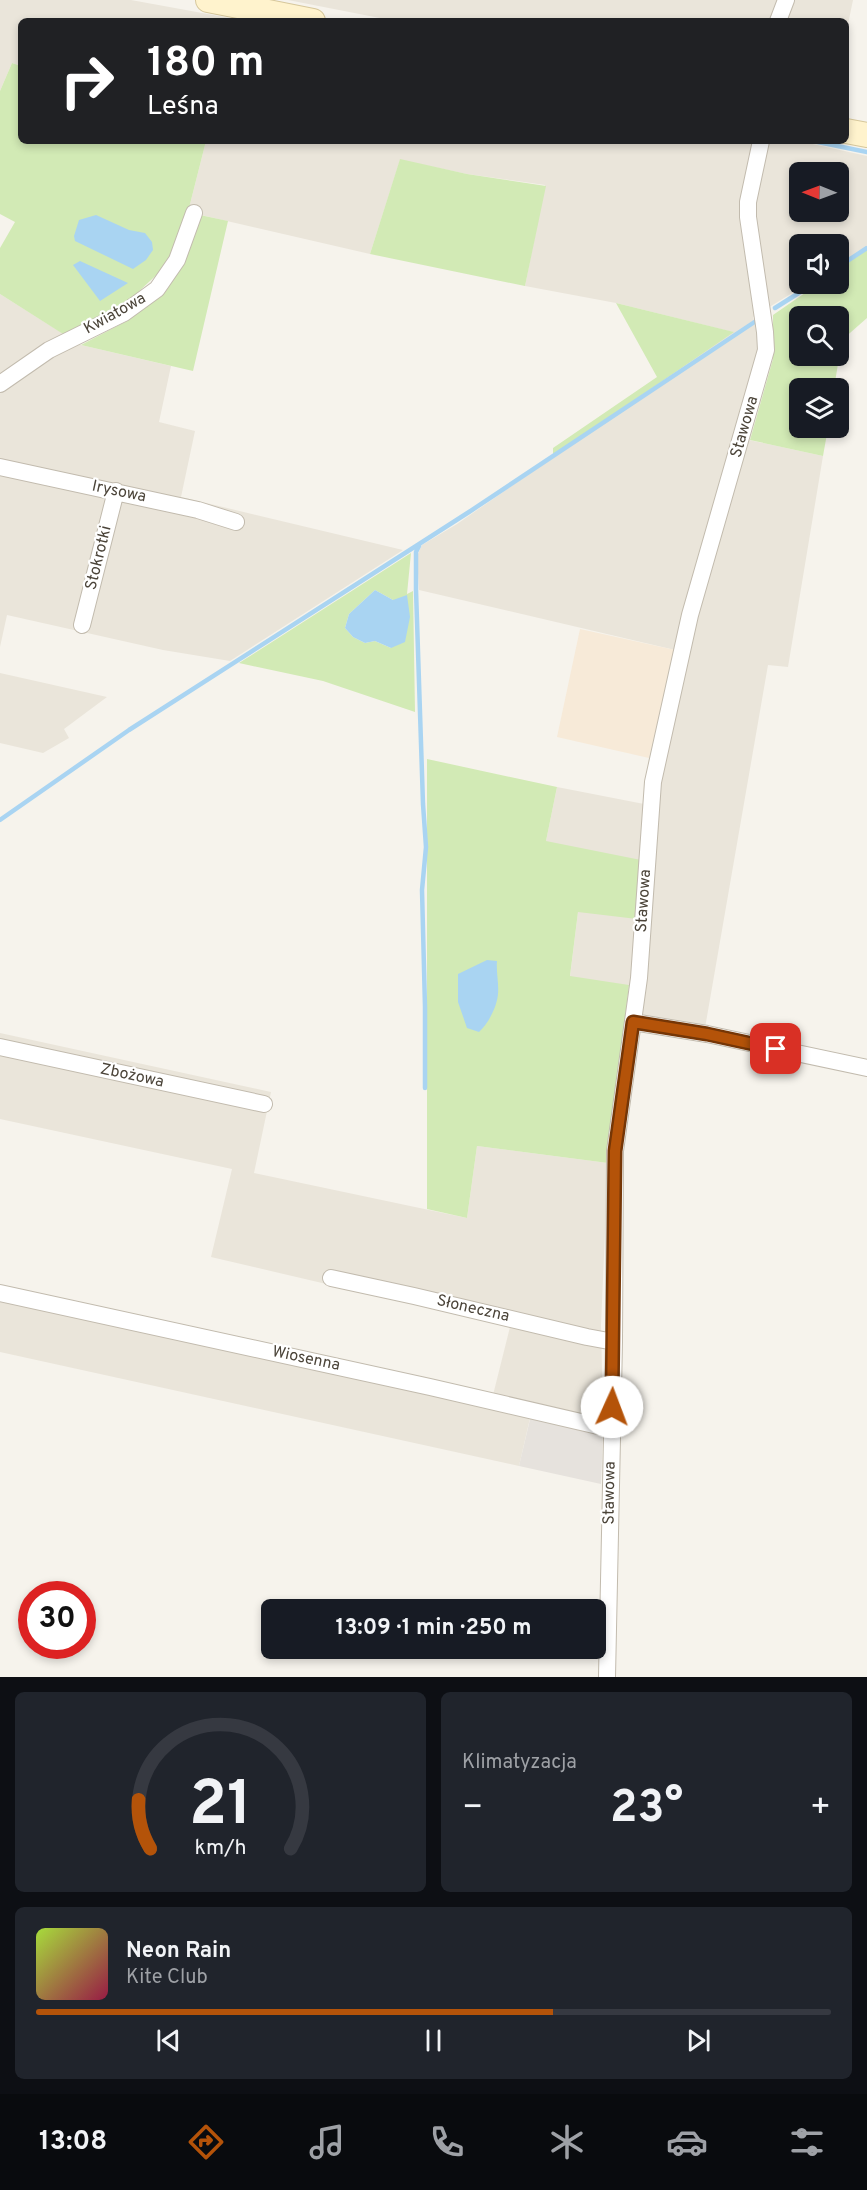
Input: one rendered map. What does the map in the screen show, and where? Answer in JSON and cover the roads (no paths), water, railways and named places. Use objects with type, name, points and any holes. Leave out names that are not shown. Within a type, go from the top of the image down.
[{"type":"main road","points":[[208,0],[298,18]]},
{"type":"main road","points":[[849,132],[867,135]]},
{"type":"street","points":[[779,18],[786,0]]},
{"type":"street","name":"Stawowa","points":[[607,1677],[614,1342],[615,1151],[639,978],[653,782],[690,615],[766,350],[748,217],[748,202],[760,144]]},
{"type":"street","name":"Kwiatowa","points":[[0,384],[49,350],[124,313],[157,289],[177,260],[194,213]]},
{"type":"street","name":"Irysowa","points":[[0,467],[198,510],[236,522]]},
{"type":"street","name":"Stokrotki","points":[[82,625],[116,491]]},
{"type":"street","points":[[633,1022],[707,1034],[867,1068]]},
{"type":"street","name":"Zbożowa","points":[[0,1047],[264,1104]]},
{"type":"street","name":"Słoneczna","points":[[331,1278],[614,1342]]},
{"type":"street","name":"Wiosenna","points":[[0,1293],[611,1429]]},
{"type":"water","points":[[96,215],[129,230],[145,233],[152,242],[153,250],[146,260],[133,269],[75,241],[74,236],[79,220]]},
{"type":"water","points":[[80,261],[128,283],[100,301],[73,265]]},
{"type":"water","points":[[375,590],[393,600],[407,595],[410,617],[405,642],[391,648],[375,641],[365,643],[353,637],[345,628],[349,614]]},
{"type":"water","points":[[487,960],[497,961],[498,994],[492,1015],[479,1032],[467,1028],[458,1002],[458,974]]},
{"type":"waterway","points":[[828,144],[867,152]]},
{"type":"waterway","points":[[849,260],[867,248]]},
{"type":"waterway","points":[[775,308],[797,294]]},
{"type":"waterway","points":[[0,820],[129,730],[469,512],[756,321]]},
{"type":"waterway","points":[[419,546],[416,552],[416,590],[426,847],[422,890],[425,1088]]}]
